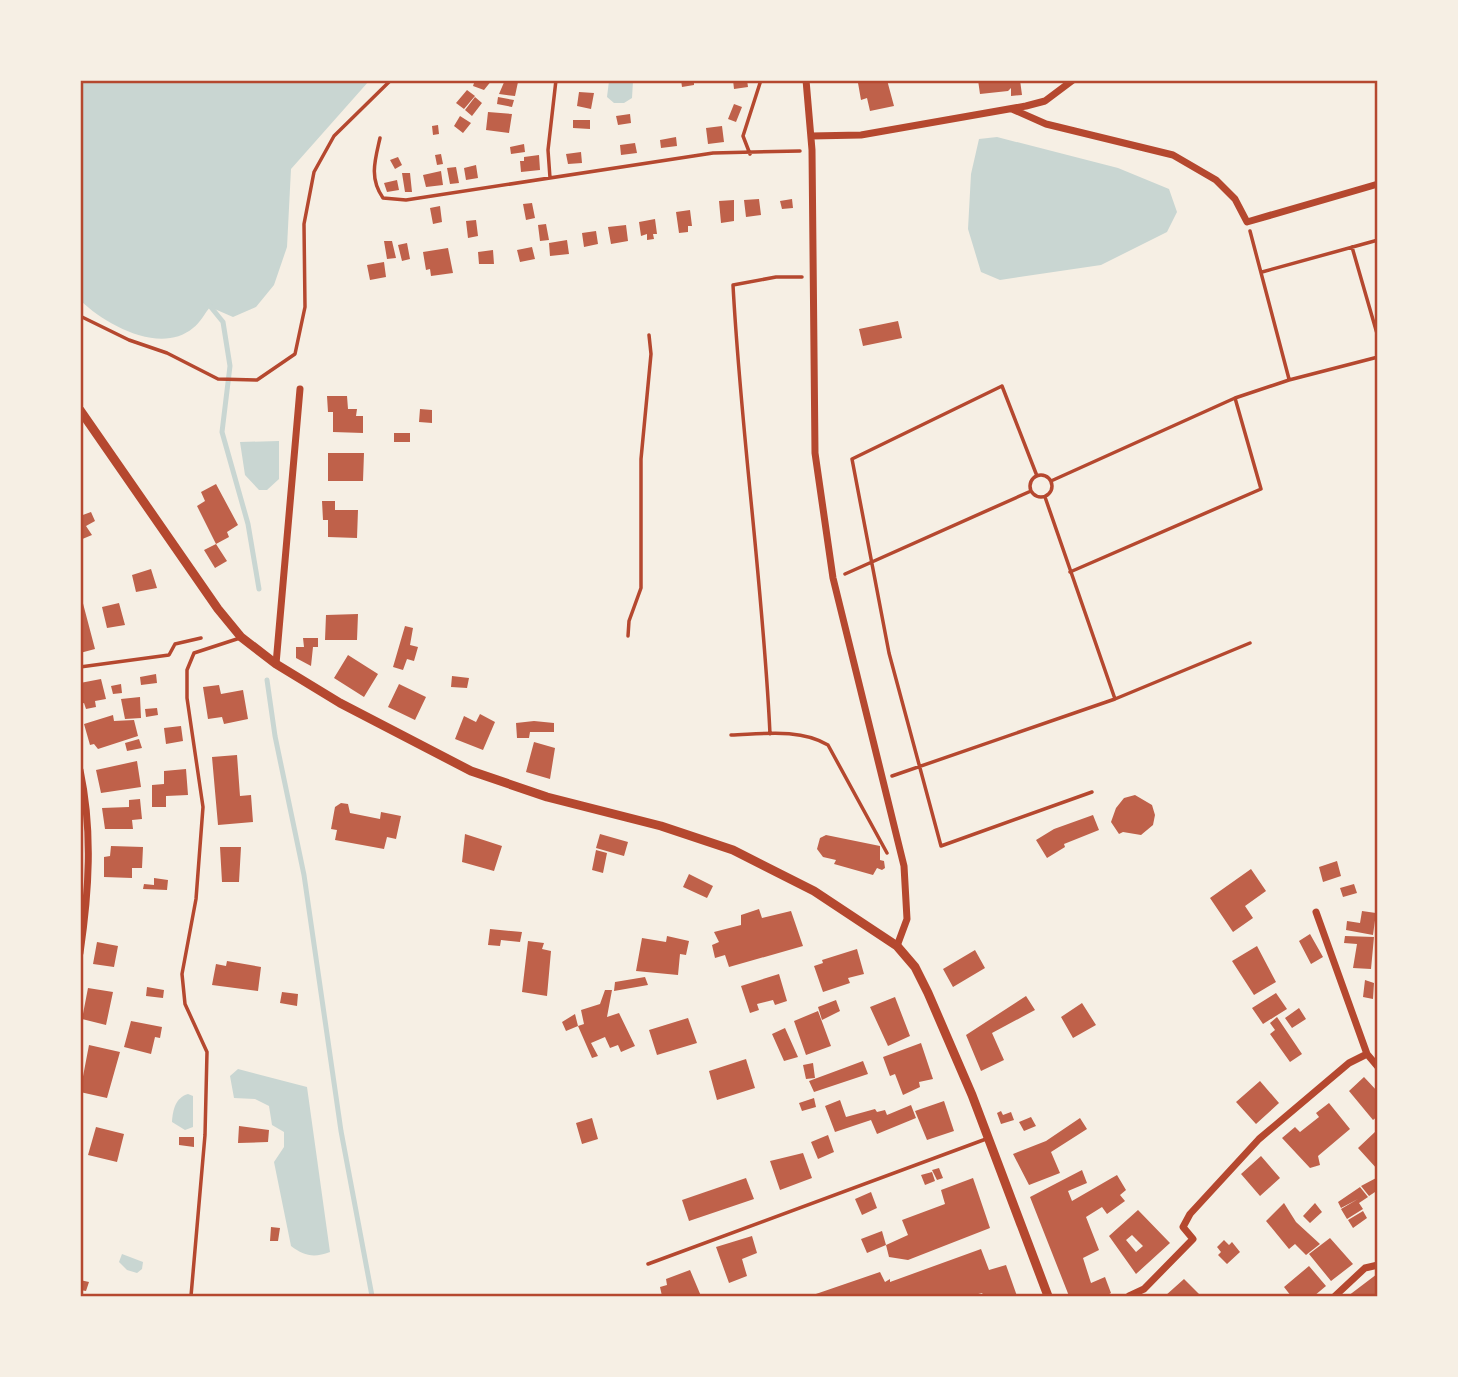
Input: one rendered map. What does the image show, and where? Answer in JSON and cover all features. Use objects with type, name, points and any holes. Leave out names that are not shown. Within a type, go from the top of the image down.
[{"type":"street","points":[[806,80],[811,136],[815,276],[815,453],[833,578],[904,866],[907,919],[897,946]]},
{"type":"street","points":[[811,136],[862,135],[1012,109],[1045,101],[1073,80]]},
{"type":"street","points":[[1012,109],[1046,124],[1173,155],[1216,180],[1235,199],[1247,222],[1377,184]]},
{"type":"street","points":[[276,664],[300,389]]},
{"type":"street","points":[[80,410],[218,609],[241,637],[276,664],[340,703],[471,771],[547,797],[661,826],[733,850],[814,891],[897,946],[915,967],[928,993],[988,1139],[1048,1297]]},
{"type":"street","points":[[80,770],[88,820],[89,867],[80,953]]},
{"type":"street","points":[[1316,912],[1367,1054],[1377,1067]]},
{"type":"street","points":[[1129,1297],[1144,1289],[1193,1239],[1183,1227],[1191,1214],[1259,1139],[1349,1063],[1367,1054]]},
{"type":"street","points":[[1335,1297],[1365,1268],[1377,1265]]},
{"type":"lane","points":[[191,1297],[205,1135],[206,1052],[185,1004],[182,974],[195,899],[203,807],[187,698],[187,670],[194,653],[241,637]]},
{"type":"lane","points":[[648,1264],[988,1139]]},
{"type":"path","points":[[80,316],[129,340],[167,353],[218,379],[257,380],[295,354],[305,307],[304,224],[314,172],[334,136],[391,80]]},
{"type":"path","points":[[550,178],[548,150],[556,80]]},
{"type":"path","points":[[750,154],[744,136],[761,80]]},
{"type":"path","points":[[380,138],[374,168],[375,187],[383,198],[406,200],[713,153],[750,154],[811,149]]},
{"type":"path","points":[[1247,222],[1289,380]]},
{"type":"path","points":[[1262,272],[1377,240]]},
{"type":"path","points":[[1352,247],[1377,337]]},
{"type":"path","points":[[770,734],[767,666],[738,374],[733,285],[776,277],[815,276]]},
{"type":"path","points":[[628,636],[629,621],[641,588],[641,459],[652,354],[649,335]]},
{"type":"path","points":[[1051,481],[1235,398],[1289,380],[1377,357]]},
{"type":"path","points":[[1037,476],[1002,386],[852,459],[889,653],[941,846],[1093,792]]},
{"type":"path","points":[[1070,572],[1261,488],[1235,398]]},
{"type":"path","points":[[1037,476],[1046,476],[1051,481],[1052,490],[1045,498],[1038,498],[1031,491],[1031,481],[1037,476]]},
{"type":"path","points":[[833,578],[1031,491]]},
{"type":"path","points":[[1045,498],[1115,699]]},
{"type":"path","points":[[80,667],[169,655],[174,644],[206,636]]},
{"type":"path","points":[[883,778],[1115,699],[1250,643]]},
{"type":"path","points":[[731,735],[770,734],[816,738],[828,745],[892,866],[904,866]]},
{"type":"path","points":[[894,783],[906,771]]},
{"type":"shaded area","points":[[80,81],[369,81],[291,169],[287,247],[274,285],[256,307],[233,317],[210,307],[193,328],[180,336],[166,339],[134,334],[105,319],[81,301]]},
{"type":"shaded area","points":[[609,81],[633,81],[632,98],[624,103],[614,103],[607,97]]},
{"type":"shaded area","points":[[997,137],[1118,168],[1169,189],[1177,212],[1167,232],[1101,265],[1000,280],[981,272],[968,229],[971,174],[979,139]]},
{"type":"shaded area","points":[[279,441],[279,479],[267,490],[259,490],[245,475],[240,442]]},
{"type":"shaded area","points":[[238,1069],[307,1087],[330,1252],[309,1255],[291,1246],[274,1162],[284,1147],[284,1132],[272,1125],[269,1106],[255,1099],[234,1098],[230,1076]]},
{"type":"shaded area","points":[[188,1094],[193,1096],[193,1127],[185,1130],[172,1122],[177,1101]]},
{"type":"shaded area","points":[[122,1254],[143,1262],[142,1269],[137,1273],[127,1270],[119,1262]]},
{"type":"building","points":[[475,80],[492,80],[484,90],[473,86]]},
{"type":"building","points":[[505,80],[518,82],[515,96],[499,94]]},
{"type":"building","points":[[681,80],[694,80],[694,85],[682,87]]},
{"type":"building","points":[[733,80],[747,80],[748,87],[734,89]]},
{"type":"building","points":[[887,80],[894,106],[870,111],[867,98],[861,100],[858,83]]},
{"type":"building","points":[[978,80],[1020,80],[1022,95],[1011,96],[1011,88],[1008,91],[980,94]]},
{"type":"building","points":[[467,90],[475,96],[464,109],[456,103]]},
{"type":"building","points":[[579,92],[594,93],[591,109],[577,106]]},
{"type":"building","points":[[475,97],[482,103],[472,116],[465,110]]},
{"type":"building","points":[[498,97],[514,100],[512,107],[497,104]]},
{"type":"building","points":[[734,104],[742,107],[736,122],[728,119]]},
{"type":"building","points":[[488,112],[512,114],[509,133],[486,130]]},
{"type":"building","points":[[630,114],[631,123],[618,125],[616,116]]},
{"type":"building","points":[[460,116],[471,123],[463,133],[454,126]]},
{"type":"building","points":[[573,120],[590,120],[590,129],[573,128]]},
{"type":"building","points":[[438,125],[439,134],[433,135],[432,126]]},
{"type":"building","points":[[722,126],[724,142],[708,144],[706,128]]},
{"type":"building","points":[[676,137],[677,146],[661,148],[660,140]]},
{"type":"building","points":[[635,143],[637,153],[621,155],[620,145]]},
{"type":"building","points":[[524,144],[525,152],[511,154],[510,147]]},
{"type":"building","points":[[581,152],[582,163],[568,164],[566,154]]},
{"type":"building","points":[[441,154],[443,164],[437,165],[435,155]]},
{"type":"building","points":[[539,155],[540,170],[521,172],[520,161],[524,161],[524,157]]},
{"type":"building","points":[[398,157],[402,165],[395,169],[390,160]]},
{"type":"building","points":[[476,165],[478,178],[466,180],[464,168]]},
{"type":"building","points":[[456,167],[459,183],[450,184],[447,168]]},
{"type":"building","points":[[441,171],[443,185],[426,187],[423,175]]},
{"type":"building","points":[[402,173],[410,173],[412,192],[405,192]]},
{"type":"building","points":[[397,180],[399,190],[387,192],[384,183]]},
{"type":"building","points":[[759,199],[761,215],[746,217],[744,200]]},
{"type":"building","points":[[792,199],[793,208],[782,209],[780,201]]},
{"type":"building","points":[[734,200],[734,221],[721,223],[719,201]]},
{"type":"building","points":[[532,203],[535,218],[526,220],[523,204]]},
{"type":"building","points":[[440,206],[442,222],[433,224],[430,208]]},
{"type":"building","points":[[690,210],[692,226],[688,226],[688,232],[679,233],[676,212]]},
{"type":"building","points":[[655,219],[657,234],[653,234],[654,239],[647,240],[647,234],[641,236],[639,222]]},
{"type":"building","points":[[476,220],[478,236],[468,238],[466,221]]},
{"type":"building","points":[[546,224],[549,240],[540,241],[538,225]]},
{"type":"building","points":[[626,225],[628,241],[611,244],[608,227]]},
{"type":"building","points":[[596,231],[598,244],[584,247],[582,233]]},
{"type":"building","points":[[567,240],[569,254],[550,256],[549,243]]},
{"type":"building","points":[[384,241],[392,241],[396,258],[387,259]]},
{"type":"building","points":[[407,243],[410,259],[402,261],[398,245]]},
{"type":"building","points":[[532,247],[535,259],[520,262],[517,250]]},
{"type":"building","points":[[448,248],[453,273],[431,276],[430,269],[426,270],[423,252]]},
{"type":"building","points":[[493,250],[494,264],[479,264],[478,252]]},
{"type":"building","points":[[384,262],[386,277],[370,280],[367,265]]},
{"type":"building","points":[[898,321],[902,338],[863,346],[859,329]]},
{"type":"building","points":[[327,396],[347,396],[348,409],[357,409],[356,416],[363,416],[363,433],[333,432],[333,412],[328,412]]},
{"type":"building","points":[[420,409],[432,410],[432,423],[419,422]]},
{"type":"building","points":[[394,433],[410,433],[410,442],[394,442]]},
{"type":"building","points":[[328,453],[364,453],[363,481],[328,481]]},
{"type":"building","points":[[216,484],[238,525],[227,532],[229,537],[216,544],[197,506],[205,501],[201,492]]},
{"type":"building","points":[[322,501],[335,501],[335,510],[358,510],[357,538],[328,537],[328,520],[323,520]]},
{"type":"building","points":[[91,512],[95,521],[86,526],[92,535],[80,540],[80,516]]},
{"type":"building","points":[[216,544],[227,561],[215,568],[204,550]]},
{"type":"building","points":[[151,569],[157,588],[136,592],[132,575]]},
{"type":"building","points":[[80,592],[95,649],[80,653]]},
{"type":"building","points":[[119,603],[125,625],[107,628],[102,607]]},
{"type":"building","points":[[358,614],[357,640],[325,640],[326,615]]},
{"type":"building","points":[[405,626],[413,628],[410,645],[418,647],[414,661],[407,659],[403,670],[393,667]]},
{"type":"building","points":[[303,638],[318,638],[318,647],[313,647],[311,666],[296,658],[296,647],[304,647]]},
{"type":"building","points":[[348,655],[378,674],[364,697],[334,678]]},
{"type":"building","points":[[156,674],[157,683],[141,685],[140,677]]},
{"type":"building","points":[[452,676],[469,678],[467,688],[451,687]]},
{"type":"building","points":[[101,679],[106,699],[95,701],[96,707],[86,709],[84,703],[80,704],[80,683]]},
{"type":"building","points":[[121,684],[122,693],[113,694],[111,686]]},
{"type":"building","points":[[399,684],[426,697],[415,720],[388,707]]},
{"type":"building","points":[[219,685],[221,694],[243,690],[248,719],[224,724],[222,717],[208,719],[203,687]]},
{"type":"building","points":[[140,697],[141,718],[125,719],[121,699]]},
{"type":"building","points":[[157,708],[158,715],[146,717],[145,709]]},
{"type":"building","points":[[480,714],[495,722],[483,750],[455,739],[464,716],[476,722]]},
{"type":"building","points":[[113,715],[114,721],[134,720],[138,736],[98,749],[94,744],[90,745],[84,724]]},
{"type":"building","points":[[516,723],[554,723],[554,732],[530,732],[529,738],[517,738]]},
{"type":"building","points":[[181,726],[183,741],[166,744],[164,728]]},
{"type":"building","points":[[139,739],[142,748],[127,751],[125,743]]},
{"type":"building","points":[[534,742],[555,748],[550,779],[526,772]]},
{"type":"building","points":[[237,755],[240,796],[251,795],[253,822],[218,825],[212,757]]},
{"type":"building","points":[[137,761],[141,787],[101,793],[96,770]]},
{"type":"building","points":[[186,769],[188,795],[166,796],[166,807],[152,807],[152,785],[164,784],[164,771]]},
{"type":"building","points":[[1135,795],[1152,805],[1155,815],[1153,825],[1141,835],[1123,832],[1119,834],[1111,822],[1116,808],[1124,798]]},
{"type":"building","points":[[140,799],[142,819],[132,820],[133,829],[105,829],[102,808],[129,807],[129,800]]},
{"type":"building","points":[[341,803],[348,804],[350,813],[380,819],[381,812],[401,816],[396,839],[387,837],[384,849],[335,840],[337,830],[331,829],[335,807]]},
{"type":"building","points":[[1093,815],[1099,830],[1064,844],[1065,847],[1047,858],[1036,840],[1054,829]]},
{"type":"building","points":[[465,834],[502,846],[494,871],[462,862]]},
{"type":"building","points":[[600,834],[628,842],[624,856],[596,848]]},
{"type":"building","points":[[826,835],[880,846],[880,860],[884,861],[885,868],[877,868],[873,875],[834,864],[836,860],[823,857],[817,849],[820,838]]},
{"type":"building","points":[[111,846],[143,847],[142,868],[132,868],[132,878],[104,877],[104,857],[110,856]]},
{"type":"building","points":[[220,847],[241,847],[239,882],[222,882]]},
{"type":"building","points":[[596,850],[607,853],[603,873],[592,870]]},
{"type":"building","points":[[1337,861],[1341,876],[1323,882],[1319,867]]},
{"type":"building","points":[[1251,869],[1266,891],[1245,906],[1253,918],[1233,932],[1210,898]]},
{"type":"building","points":[[689,874],[713,886],[707,898],[683,887]]},
{"type":"building","points":[[154,878],[168,880],[167,890],[143,889],[144,884],[154,885]]},
{"type":"building","points":[[1354,884],[1357,893],[1343,897],[1340,888]]},
{"type":"building","points":[[759,909],[762,918],[791,911],[803,946],[729,967],[725,955],[715,958],[712,945],[719,942],[714,932],[741,925],[741,915]]},
{"type":"building","points":[[1362,911],[1376,913],[1373,935],[1346,930],[1347,921],[1360,923]]},
{"type":"building","points":[[490,929],[522,932],[520,942],[501,940],[500,946],[488,945]]},
{"type":"building","points":[[1310,934],[1323,957],[1311,964],[1299,941]]},
{"type":"building","points":[[667,936],[689,941],[686,955],[680,954],[678,975],[636,971],[642,938],[666,942]]},
{"type":"building","points":[[1345,936],[1374,937],[1371,969],[1353,968],[1357,944],[1344,943]]},
{"type":"building","points":[[528,941],[544,943],[542,949],[551,951],[547,996],[522,992]]},
{"type":"building","points":[[97,942],[118,946],[114,967],[93,964]]},
{"type":"building","points":[[1257,946],[1276,982],[1254,995],[1232,961]]},
{"type":"building","points":[[857,949],[864,974],[848,978],[850,983],[823,992],[814,966],[823,963],[822,960]]},
{"type":"building","points":[[975,950],[985,968],[953,987],[943,969]]},
{"type":"building","points":[[227,961],[261,967],[258,991],[212,985],[216,964],[226,966]]},
{"type":"building","points":[[779,974],[787,1001],[775,1005],[773,1000],[757,1004],[759,1010],[750,1013],[741,986]]},
{"type":"building","points":[[645,977],[648,985],[614,991],[615,982]]},
{"type":"building","points":[[1365,980],[1374,983],[1373,999],[1363,997]]},
{"type":"building","points":[[147,987],[164,990],[163,998],[146,996]]},
{"type":"building","points":[[88,988],[113,992],[106,1025],[82,1019]]},
{"type":"building","points":[[605,990],[612,990],[607,1017],[619,1013],[635,1046],[621,1052],[618,1045],[610,1048],[605,1037],[591,1043],[598,1056],[592,1058],[578,1026],[584,1024],[581,1010],[600,1004]]},
{"type":"building","points":[[282,992],[298,994],[297,1006],[280,1003]]},
{"type":"building","points":[[1276,993],[1287,1009],[1263,1024],[1252,1008]]},
{"type":"building","points":[[1026,996],[1035,1010],[992,1033],[1004,1060],[981,1071],[966,1035]]},
{"type":"building","points":[[895,997],[910,1036],[888,1046],[870,1007]]},
{"type":"building","points":[[836,1000],[840,1011],[822,1020],[818,1007]]},
{"type":"building","points":[[1082,1003],[1096,1025],[1073,1038],[1061,1017]]},
{"type":"building","points":[[1299,1008],[1306,1019],[1292,1028],[1285,1018]]},
{"type":"building","points":[[818,1011],[831,1046],[806,1055],[794,1021]]},
{"type":"building","points":[[575,1014],[578,1026],[566,1031],[562,1022]]},
{"type":"building","points":[[1277,1017],[1302,1054],[1290,1062],[1270,1034],[1275,1030],[1270,1023]]},
{"type":"building","points":[[688,1018],[697,1043],[657,1055],[649,1030]]},
{"type":"building","points":[[131,1021],[162,1027],[160,1038],[155,1037],[151,1054],[124,1047]]},
{"type":"building","points":[[785,1028],[798,1057],[784,1061],[772,1034]]},
{"type":"building","points":[[921,1043],[933,1079],[919,1082],[920,1087],[903,1095],[895,1074],[890,1076],[883,1057]]},
{"type":"building","points":[[89,1045],[120,1052],[107,1098],[80,1092]]},
{"type":"building","points":[[746,1059],[755,1088],[717,1100],[709,1071]]},
{"type":"building","points":[[863,1061],[868,1074],[814,1092],[809,1081]]},
{"type":"building","points":[[813,1063],[815,1078],[806,1079],[803,1065]]},
{"type":"building","points":[[1364,1077],[1378,1092],[1378,1116],[1373,1120],[1349,1091]]},
{"type":"building","points":[[1260,1081],[1279,1103],[1256,1124],[1236,1102]]},
{"type":"building","points":[[814,1098],[816,1107],[802,1111],[799,1103]]},
{"type":"building","points":[[840,1100],[846,1117],[875,1109],[877,1112],[885,1110],[887,1115],[911,1105],[916,1118],[877,1134],[871,1120],[835,1132],[825,1106]]},
{"type":"building","points":[[944,1101],[954,1131],[927,1140],[915,1111]]},
{"type":"building","points":[[1329,1103],[1350,1129],[1318,1156],[1320,1165],[1310,1168],[1282,1138],[1295,1127],[1300,1132],[1319,1117],[1316,1113]]},
{"type":"building","points":[[1001,1111],[1003,1115],[1011,1112],[1014,1120],[1001,1124],[997,1113]]},
{"type":"building","points":[[1031,1117],[1036,1126],[1024,1131],[1019,1122]]},
{"type":"building","points":[[592,1118],[598,1139],[582,1144],[576,1123]]},
{"type":"building","points":[[1080,1118],[1087,1129],[1051,1152],[1060,1173],[1029,1185],[1013,1154],[1046,1141]]},
{"type":"building","points":[[239,1126],[269,1130],[268,1142],[238,1143]]},
{"type":"building","points":[[96,1127],[124,1134],[117,1162],[88,1155]]},
{"type":"building","points":[[1378,1132],[1378,1170],[1358,1148]]},
{"type":"building","points":[[828,1135],[834,1152],[818,1159],[811,1142]]},
{"type":"building","points":[[179,1137],[194,1137],[194,1147],[179,1145]]},
{"type":"building","points":[[803,1153],[812,1178],[780,1190],[770,1161]]},
{"type":"building","points":[[1261,1156],[1280,1178],[1260,1196],[1241,1174]]},
{"type":"building","points":[[939,1168],[943,1178],[937,1180],[932,1170]]},
{"type":"building","points":[[1082,1170],[1087,1183],[1068,1191],[1072,1201],[1117,1175],[1126,1190],[1120,1195],[1125,1201],[1107,1214],[1102,1207],[1086,1217],[1099,1250],[1083,1258],[1091,1283],[1105,1277],[1111,1293],[1106,1296],[1069,1296],[1030,1197]]},
{"type":"building","points":[[932,1172],[935,1181],[925,1185],[921,1175]]},
{"type":"building","points":[[1378,1177],[1378,1190],[1369,1196],[1361,1186]]},
{"type":"building","points":[[746,1178],[754,1199],[689,1221],[682,1200]]},
{"type":"building","points":[[973,1178],[990,1228],[908,1260],[889,1257],[886,1245],[908,1235],[902,1220],[945,1204],[941,1190]]},
{"type":"building","points":[[1360,1187],[1368,1197],[1359,1203],[1363,1209],[1347,1219],[1341,1209],[1358,1199],[1341,1208],[1338,1202]]},
{"type":"building","points":[[871,1192],[877,1208],[862,1215],[855,1199]]},
{"type":"building","points":[[1284,1203],[1296,1222],[1320,1244],[1306,1255],[1295,1244],[1289,1249],[1266,1221]]},
{"type":"building","points":[[1315,1203],[1322,1212],[1310,1223],[1303,1216]]},
{"type":"building","points":[[1138,1210],[1170,1243],[1136,1274],[1109,1236]],"holes":[[[1132,1235],[1143,1246],[1136,1252],[1126,1240]]]},
{"type":"building","points":[[1363,1211],[1367,1218],[1353,1228],[1348,1220]]},
{"type":"building","points":[[271,1227],[280,1228],[278,1241],[270,1241]]},
{"type":"building","points":[[882,1231],[886,1245],[867,1253],[861,1239]]},
{"type":"building","points":[[752,1236],[757,1253],[742,1259],[747,1276],[729,1283],[716,1247]]},
{"type":"building","points":[[1330,1238],[1353,1264],[1331,1281],[1309,1254]]},
{"type":"building","points":[[1224,1240],[1229,1245],[1232,1242],[1240,1252],[1227,1264],[1218,1255],[1221,1252],[1217,1247]]},
{"type":"building","points":[[981,1249],[989,1270],[1006,1265],[1017,1296],[984,1296],[982,1293],[971,1296],[810,1296],[880,1272],[885,1282],[890,1279],[890,1282]]},
{"type":"building","points":[[1309,1266],[1326,1286],[1314,1296],[1291,1296],[1284,1287]]},
{"type":"building","points":[[690,1270],[701,1296],[662,1296],[660,1287],[667,1285],[666,1279]]},
{"type":"building","points":[[1377,1274],[1378,1296],[1348,1296]]},
{"type":"building","points":[[1184,1279],[1201,1296],[1165,1296]]},
{"type":"building","points":[[80,1280],[89,1282],[86,1291],[80,1290]]},
{"type":"waterway","points":[[210,306],[223,322],[230,366],[222,432],[248,524],[259,589]]},
{"type":"waterway","points":[[267,680],[275,736],[304,875],[341,1131],[372,1296]]}]
